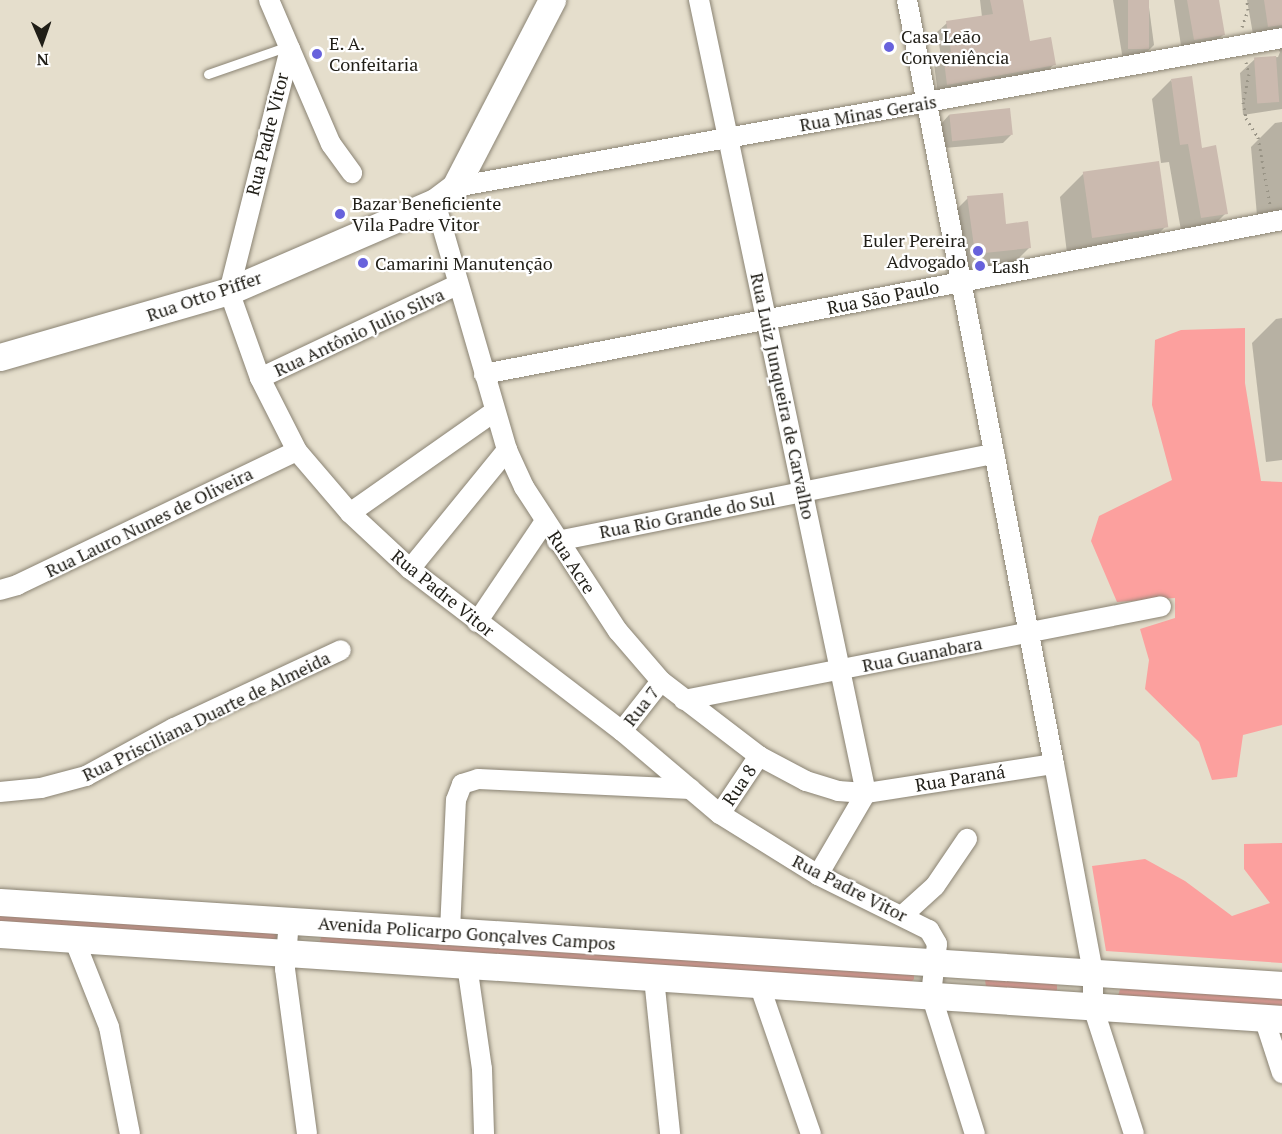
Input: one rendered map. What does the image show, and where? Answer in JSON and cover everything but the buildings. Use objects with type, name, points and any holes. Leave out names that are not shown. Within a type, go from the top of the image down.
[{"type":"street","name":"Rua Padre Vitor","points":[[269,0],[331,144],[352,172]]},
{"type":"street","points":[[445,194],[552,0]]},
{"type":"street","name":"Rua Luiz Junqueira de Carvalho","points":[[699,0],[866,793]]},
{"type":"street","points":[[907,0],[1093,973],[1093,1007],[1134,1134]]},
{"type":"street","name":"Rua Minas Gerais","points":[[445,194],[728,138],[1282,38]]},
{"type":"street","name":"Rua Padre Vitor","points":[[289,48],[229,291],[260,378],[297,451],[350,513],[410,569],[621,731],[720,814],[818,875],[903,915],[935,938],[934,962]]},
{"type":"street","name":"Rua Acre","points":[[445,194],[457,285],[507,450],[557,541],[618,631],[661,681],[759,756],[806,781],[838,791],[866,793]]},
{"type":"street","name":"Rua Otto Piffer","points":[[0,357],[229,291],[445,194]]},
{"type":"street","name":"Rua São Paulo","points":[[484,375],[1277,221]]},
{"type":"street","name":"Rua Antônio Julio Silva","points":[[260,378],[457,285]]},
{"type":"street","points":[[350,513],[495,411]]},
{"type":"street","points":[[410,569],[507,450]]},
{"type":"street","name":"Rua Lauro Nunes de Oliveira","points":[[0,590],[17,585],[297,451]]},
{"type":"street","name":"Rua Rio Grande do Sul","points":[[557,541],[994,454]]},
{"type":"street","points":[[477,622],[545,521]]},
{"type":"street","name":"Rua Guanabara","points":[[684,700],[1161,606]]},
{"type":"street","name":"Rua Prisciliana Duarte de Almeida","points":[[0,792],[41,788],[86,776],[174,728],[341,650]]},
{"type":"street","name":"Rua 7","points":[[621,731],[661,681]]},
{"type":"street","name":"Rua 8","points":[[720,814],[759,756]]},
{"type":"street","name":"Rua Paraná","points":[[866,793],[1054,764]]},
{"type":"street","points":[[450,931],[456,800],[462,784],[478,779],[692,789]]},
{"type":"street","points":[[818,875],[866,793]]},
{"type":"street","points":[[903,915],[935,886],[967,839]]},
{"type":"street","name":"Avenida Policarpo Gonçalves Campos","points":[[0,902],[1282,986]]},
{"type":"street","points":[[289,921],[286,953],[307,1134]]},
{"type":"street","name":"Avenida Policarpo Gonçalves Campos","points":[[0,934],[654,978],[931,994],[1273,1019]]},
{"type":"street","points":[[74,939],[109,1027],[130,1134]]},
{"type":"street","points":[[934,962],[931,994],[975,1134]]},
{"type":"street","points":[[467,965],[482,1069],[484,1134]]},
{"type":"street","points":[[654,978],[669,1134]]},
{"type":"street","points":[[759,984],[811,1134]]},
{"type":"street","points":[[1273,1019],[1282,1073]]},
{"type":"lane","points":[[208,74],[289,48]]},
{"type":"path","points":[[1247,0],[1248,10],[1238,34],[1249,74],[1243,102],[1246,118],[1258,137],[1277,221]]},
{"type":"shaded area","points":[[1245,328],[1245,383],[1261,481],[1282,482],[1282,725],[1243,735],[1237,777],[1212,780],[1199,742],[1145,689],[1149,660],[1140,629],[1175,618],[1175,598],[1117,602],[1091,541],[1099,516],[1172,480],[1152,405],[1155,340],[1181,330]]},
{"type":"shaded area","points":[[1282,843],[1282,963],[1106,951],[1092,866],[1145,859],[1185,881],[1232,916],[1270,903],[1244,869],[1244,844]]},
{"type":"shaded area","points":[[0,911],[276,933],[277,937],[275,941],[0,923]]},
{"type":"shaded area","points":[[322,935],[914,975],[914,979],[910,983],[319,944]]},
{"type":"shaded area","points":[[992,977],[1057,984],[1057,990],[1052,994],[994,990],[986,986],[985,980]]},
{"type":"shaded area","points":[[1121,986],[1282,996],[1282,1009],[1118,996]]},
{"type":"place","name":"Casa Leão Conveniência","points":[[889,47]]},
{"type":"place","name":"E. A. Confeitaria","points":[[317,54]]},
{"type":"place","name":"Bazar Beneficiente Vila Padre Vitor","points":[[340,214]]},
{"type":"place","name":"Euler Pereira Advogado","points":[[978,251]]},
{"type":"place","name":"Camarini Manutenção","points":[[363,263]]},
{"type":"place","name":"Lash","points":[[980,266]]}]
